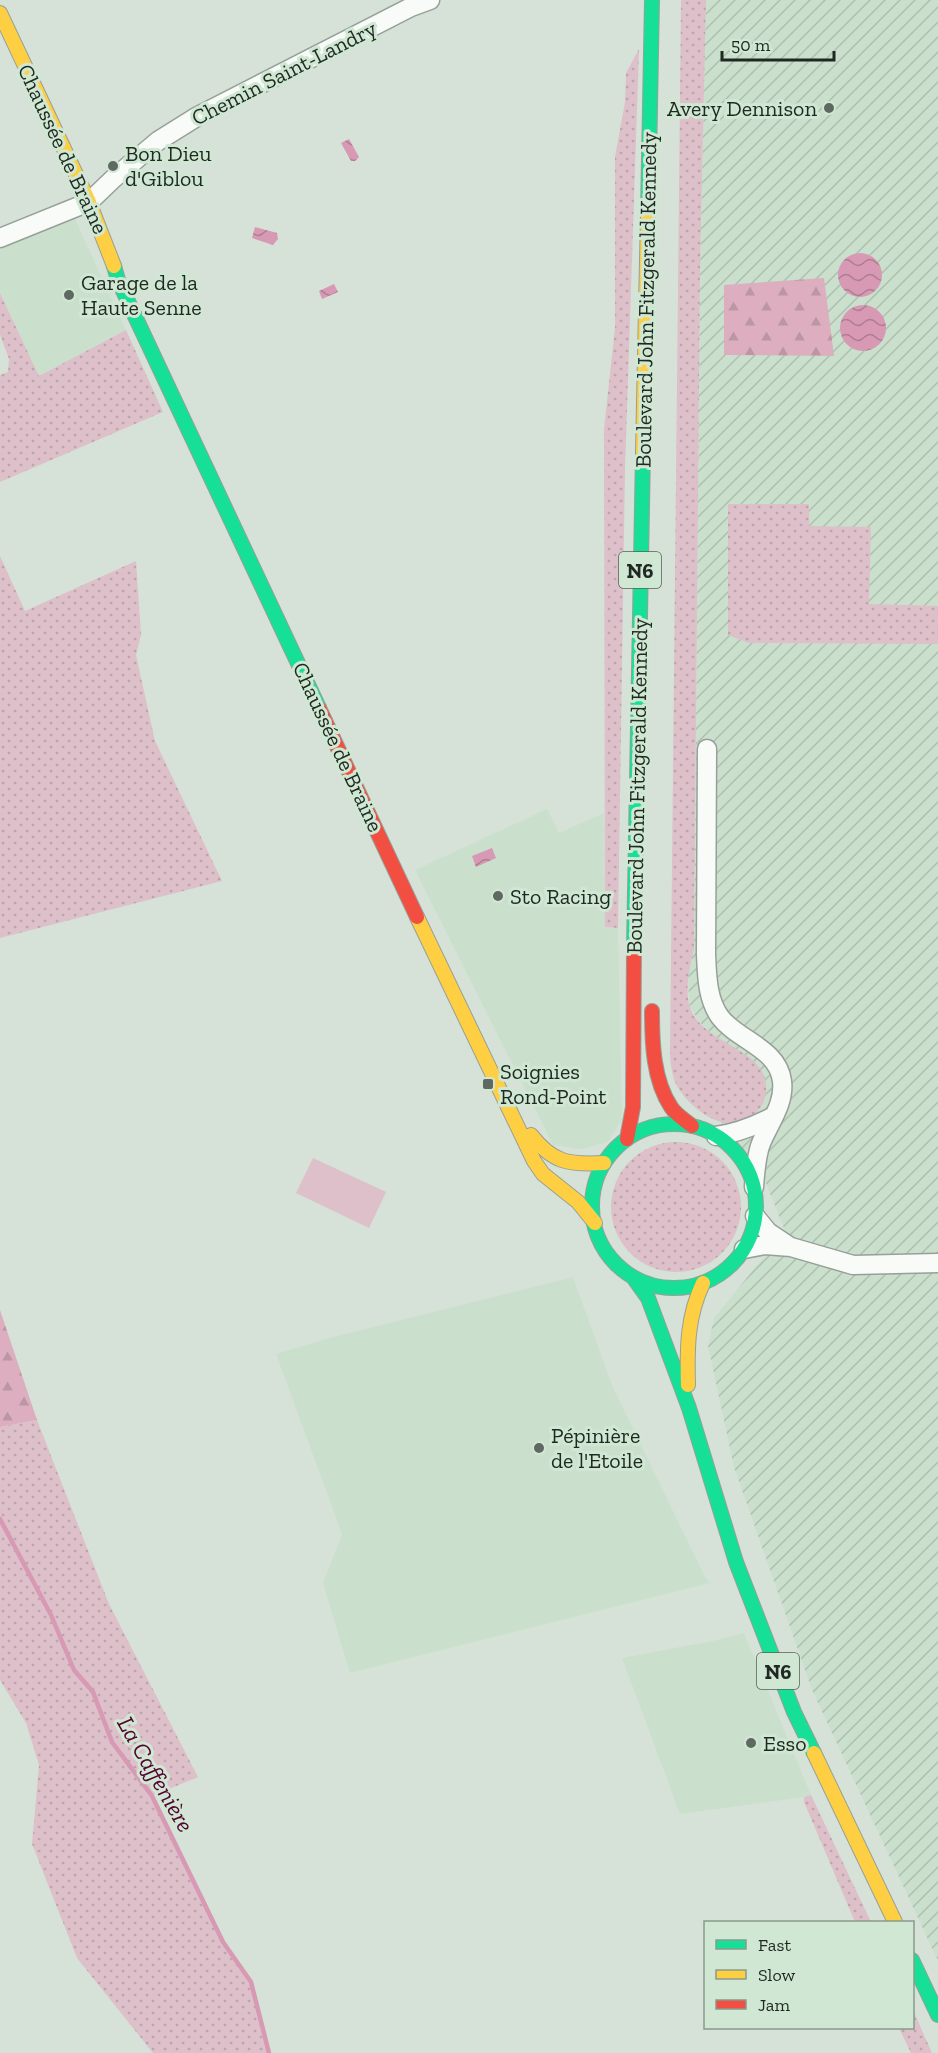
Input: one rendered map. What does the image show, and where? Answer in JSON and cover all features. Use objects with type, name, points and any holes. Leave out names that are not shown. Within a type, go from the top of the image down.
[{"type":"main road","name":"Boulevard John Fitzgerald Kennedy","points":[[627,1139],[633,1107],[634,915],[652,0]]},
{"type":"main road","name":"Chaussée de Braine","points":[[0,13],[89,202],[123,291],[534,1161],[543,1173],[578,1202],[595,1223]]},
{"type":"main road","name":"Chaussée de Braine","points":[[110,252],[130,278],[528,1130],[539,1146],[553,1159],[570,1163],[604,1163]]},
{"type":"main road","name":"N6","points":[[651,992],[654,1055],[659,1078],[672,1108],[692,1126],[716,1136],[729,1145],[740,1157],[754,1187],[755,1216],[744,1249],[726,1269],[703,1283],[689,1287],[660,1287],[633,1277],[618,1266],[606,1252],[595,1223],[592,1206],[594,1191],[604,1163],[627,1139],[651,1127],[692,1126]]},
{"type":"main road","name":"N6","points":[[633,1277],[648,1299],[689,1408],[736,1562],[794,1712],[894,1921]]},
{"type":"main road","name":"N6","points":[[689,1408],[686,1332],[695,1297],[703,1283]]},
{"type":"main road","points":[[914,1964],[938,2015]]},
{"type":"street","name":"Chemin Saint-Landry","points":[[89,202],[158,141],[198,116],[411,7],[430,0]]},
{"type":"street","points":[[0,238],[89,202]]},
{"type":"street","points":[[707,749],[706,954],[712,1002],[718,1015],[730,1028],[770,1057],[779,1070],[782,1091],[780,1103],[760,1145],[754,1187]]},
{"type":"street","points":[[716,1136],[747,1130],[774,1116]]},
{"type":"street","points":[[755,1216],[768,1232],[791,1247]]},
{"type":"street","points":[[744,1249],[765,1245],[791,1247],[853,1265],[938,1263]]},
{"type":"shaded area","points":[[681,0],[706,0],[700,270],[694,949],[688,997],[695,1018],[706,1029],[746,1055],[765,1077],[766,1093],[761,1108],[749,1119],[739,1123],[729,1123],[708,1117],[690,1103],[674,1079],[670,1055]]},
{"type":"shaded area","points":[[706,0],[938,0],[938,1961],[812,1690],[734,1467],[708,1346],[714,1318],[785,1231],[763,1176],[721,1122],[740,1124],[742,1053],[710,1033],[698,1020],[689,1005],[688,975],[694,949],[700,270]]},
{"type":"shaded area","points":[[639,49],[625,468],[618,928],[605,927],[604,429],[615,328],[615,157],[625,102],[626,73]]},
{"type":"shaded area","points":[[75,219],[126,330],[39,376],[0,293],[0,248]]},
{"type":"shaded area","points":[[0,293],[39,376],[126,330],[163,412],[0,482],[0,375],[8,372],[9,359],[0,335]]},
{"type":"shaded area","points":[[728,504],[809,504],[809,526],[871,527],[869,604],[938,606],[938,644],[749,643],[728,635]]},
{"type":"shaded area","points":[[0,556],[25,611],[136,561],[141,635],[136,655],[155,741],[222,881],[0,938]]},
{"type":"shaded area","points":[[547,809],[559,833],[604,813],[605,927],[618,928],[622,1119],[608,1142],[581,1149],[553,1145],[415,870]]},
{"type":"shaded area","points":[[676,1142],[701,1147],[722,1161],[736,1182],[741,1207],[736,1232],[722,1253],[701,1267],[676,1272],[651,1267],[630,1253],[616,1232],[611,1207],[616,1182],[630,1161],[651,1147]]},
{"type":"shaded area","points":[[313,1158],[386,1192],[369,1228],[296,1193]]},
{"type":"shaded area","name":"Pépinière de l'Etoile","points":[[573,1277],[612,1385],[704,1575],[710,1583],[350,1673],[323,1583],[342,1534],[276,1354],[333,1337]]},
{"type":"shaded area","points":[[37,1420],[109,1604],[198,1777],[152,1796],[223,1942],[251,1982],[269,2053],[153,2053],[77,1958],[32,1844],[39,1765],[26,1723],[0,1680],[0,1427]]},
{"type":"shaded area","points":[[744,1633],[811,1795],[680,1814],[622,1658]]},
{"type":"shaded area","points":[[811,1795],[871,1921],[855,1921],[804,1802],[804,1797]]},
{"type":"shaded area","points":[[914,2012],[932,2053],[911,2053],[899,2029],[914,2029]]},
{"type":"green space","points":[[824,278],[834,356],[724,355],[724,285]]},
{"type":"green space","points":[[0,1310],[37,1420],[0,1427]]},
{"type":"water","points":[[349,139],[359,157],[355,161],[351,161],[341,143]]},
{"type":"water","points":[[255,227],[277,233],[278,239],[273,245],[252,238]]},
{"type":"water","points":[[860,253],[869,254],[876,259],[881,266],[881,284],[876,291],[869,296],[860,297],[851,296],[844,291],[839,284],[838,275],[839,266],[844,259],[851,254]]},
{"type":"water","points":[[334,284],[338,292],[322,299],[319,291]]},
{"type":"water","points":[[863,305],[879,312],[886,328],[879,344],[863,351],[847,344],[840,328],[847,312]]},
{"type":"water","points":[[492,848],[496,858],[476,867],[472,856]]},
{"type":"waterway","name":"La Caffenière","points":[[0,1519],[51,1615],[74,1670],[93,1692],[112,1742],[152,1796],[223,1942],[251,1982],[269,2053]]},
{"type":"traffic: fast","points":[[648,213],[652,0]]},
{"type":"traffic: fast","points":[[114,266],[118,280],[319,708]]},
{"type":"traffic: fast","points":[[634,947],[643,452]]},
{"type":"traffic: fast","points":[[674,1124],[705,1131],[732,1148],[749,1175],[756,1206],[749,1237],[732,1264],[705,1281],[674,1288],[643,1281],[616,1264],[599,1237],[592,1206],[599,1175],[616,1148],[643,1131],[674,1124]]},
{"type":"traffic: fast","points":[[633,1277],[648,1298],[689,1408],[736,1562],[794,1712],[814,1753]]},
{"type":"traffic: fast","points":[[914,1964],[938,2015]]},
{"type":"traffic: slow","points":[[0,13],[89,202],[114,266]]},
{"type":"traffic: slow","points":[[643,452],[648,213]]},
{"type":"traffic: slow","points":[[417,917],[534,1161],[543,1174],[578,1202],[595,1223]]},
{"type":"traffic: slow","points":[[531,1135],[555,1157],[571,1162],[604,1163]]},
{"type":"traffic: slow","points":[[688,1385],[689,1333],[694,1308],[703,1283]]},
{"type":"traffic: slow","points":[[814,1753],[895,1921]]},
{"type":"traffic: jam","points":[[319,708],[417,917]]},
{"type":"traffic: jam","points":[[627,1139],[633,1107],[634,947]]},
{"type":"traffic: jam","points":[[652,1011],[653,1048],[660,1085],[673,1110],[692,1126]]},
{"type":"place","name":"Avery Dennison","points":[[829,108]]},
{"type":"place","name":"Bon Dieu d'Giblou","points":[[113,166]]},
{"type":"place","name":"Garage de la Haute Senne","points":[[69,295]]},
{"type":"place","name":"Sto Racing","points":[[498,896]]},
{"type":"place","name":"Soignies Rond-Point","points":[[488,1084]]},
{"type":"place","name":"Pépinière de l'Etoile","points":[[539,1448]]},
{"type":"place","name":"Esso","points":[[751,1743]]}]
